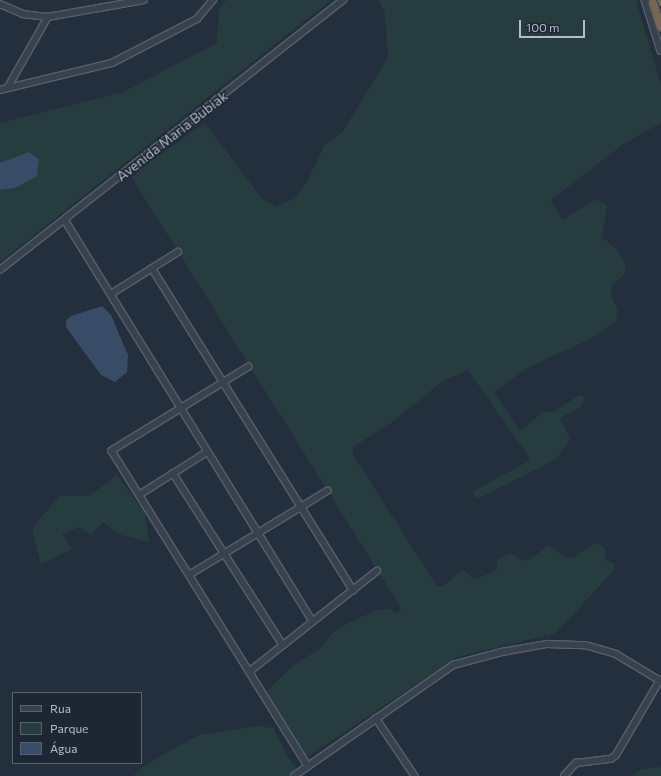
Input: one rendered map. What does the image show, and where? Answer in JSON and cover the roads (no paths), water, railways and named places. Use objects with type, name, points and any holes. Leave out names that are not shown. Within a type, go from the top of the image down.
[{"type":"highway","points":[[658,1],[661,27]]},
{"type":"street","points":[[0,4],[23,14],[48,18],[144,0]]},
{"type":"street","points":[[0,90],[112,63],[197,19],[213,0]]},
{"type":"street","name":"Avenida Maria Bubiak","points":[[0,270],[66,220],[343,0]]},
{"type":"street","points":[[644,0],[660,41],[661,51]]},
{"type":"street","points":[[649,13],[661,10]]},
{"type":"street","points":[[8,87],[48,18]]},
{"type":"street","points":[[66,220],[257,533],[313,621]]},
{"type":"street","points":[[111,294],[178,252]]},
{"type":"street","points":[[152,268],[353,590]]},
{"type":"street","points":[[249,367],[112,451],[308,766]]},
{"type":"street","points":[[139,495],[208,452]]},
{"type":"street","points":[[174,473],[283,645]]},
{"type":"street","points":[[189,575],[327,490]]},
{"type":"street","points":[[249,672],[376,571]]},
{"type":"street","points":[[294,776],[453,665],[547,644],[585,645],[616,654],[661,681],[616,755],[612,759],[576,763],[564,776]]},
{"type":"street","points":[[376,718],[415,776]]},
{"type":"water","points":[[29,152],[39,160],[37,176],[15,188],[0,190],[0,163]]},
{"type":"water","points":[[102,306],[111,315],[128,355],[127,372],[115,382],[101,375],[66,327],[66,321],[71,316]]}]
